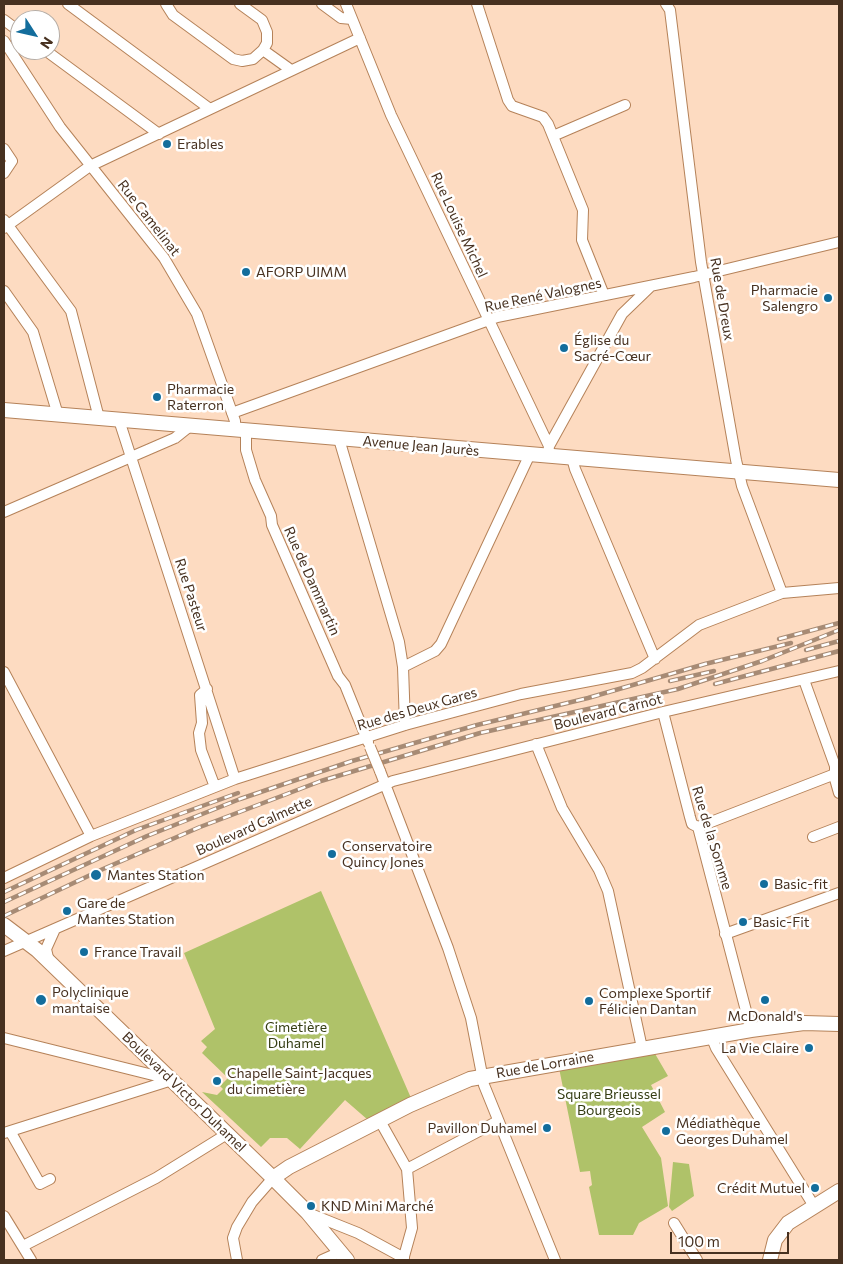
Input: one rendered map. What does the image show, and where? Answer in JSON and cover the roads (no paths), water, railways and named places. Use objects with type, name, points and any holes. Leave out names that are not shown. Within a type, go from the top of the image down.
[{"type":"main road","name":"Avenue Jean Jaurès","points":[[4,410],[530,454],[549,451],[572,458],[839,480]]},
{"type":"main road","name":"Boulevard Victor Duhamel","points":[[5,926],[50,962],[307,1212],[333,1258]]},
{"type":"main road","name":"Rue de Lorraine","points":[[273,1178],[289,1167],[470,1078],[751,1030],[804,1023],[839,1024]]},
{"type":"main road","points":[[770,1260],[775,1240],[781,1230],[814,1206],[839,1191]]},
{"type":"street","points":[[68,4],[210,109]]},
{"type":"street","points":[[166,4],[173,15],[233,59],[242,61],[253,59],[263,50],[267,43],[267,32],[262,20],[240,4]]},
{"type":"street","points":[[322,4],[342,18],[352,19]]},
{"type":"street","name":"Rue Louise Michel","points":[[346,4],[391,114],[549,451]]},
{"type":"street","points":[[477,4],[508,100],[512,106],[542,117],[548,124],[582,210],[582,240],[604,295]]},
{"type":"street","name":"Rue de Dreux","points":[[666,4],[671,20],[704,275],[738,471],[782,593]]},
{"type":"street","points":[[99,418],[71,311],[5,224],[90,166],[360,38]]},
{"type":"street","name":"Rue Camelinat","points":[[4,41],[60,127],[164,258],[197,314],[232,413],[241,431]]},
{"type":"street","points":[[263,50],[291,70]]},
{"type":"street","points":[[59,60],[159,134]]},
{"type":"street","points":[[553,136],[625,105]]},
{"type":"street","points":[[4,149],[12,160],[4,173]]},
{"type":"street","name":"Rue René Valognes","points":[[232,413],[488,320],[704,275],[839,242]]},
{"type":"street","points":[[549,451],[622,314],[650,286]]},
{"type":"street","points":[[4,291],[33,332],[58,415]]},
{"type":"street","points":[[619,293],[623,304],[622,314]]},
{"type":"street","name":"Rue Pasteur","points":[[119,420],[235,779]]},
{"type":"street","points":[[4,512],[175,438],[190,426]]},
{"type":"street","name":"Rue de Dammartin","points":[[241,431],[255,480],[271,516],[272,525],[338,676],[345,685],[448,948],[471,1018],[483,1076],[498,1121],[555,1260]]},
{"type":"street","points":[[339,439],[399,642],[403,666],[405,725]]},
{"type":"street","points":[[403,666],[434,651],[445,637],[530,454]]},
{"type":"street","points":[[572,458],[655,659]]},
{"type":"street","name":"Rue des Deux Gares","points":[[4,878],[91,836],[235,779],[368,742],[405,725],[522,694],[632,673],[655,659],[699,625],[782,593],[839,588]]},
{"type":"street","name":"Boulevard Carnot","points":[[385,784],[663,712],[839,671]]},
{"type":"street","points":[[4,672],[91,836]]},
{"type":"street","points":[[804,680],[835,766],[839,792]]},
{"type":"street","points":[[207,689],[200,695],[202,723],[199,733],[201,750],[215,787]]},
{"type":"street","name":"Rue de la Somme","points":[[663,712],[692,824],[698,827],[751,1030]]},
{"type":"street","points":[[536,744],[562,808],[599,870],[608,890],[642,1048]]},
{"type":"street","points":[[698,827],[835,774]]},
{"type":"street","name":"Boulevard Calmette","points":[[4,951],[385,784]]},
{"type":"street","points":[[813,837],[839,827]]},
{"type":"street","points":[[726,934],[839,893]]},
{"type":"street","points":[[50,962],[46,949],[55,929]]},
{"type":"street","points":[[711,1036],[716,1048],[814,1206]]},
{"type":"street","points":[[4,1038],[172,1080]]},
{"type":"street","points":[[143,1072],[147,1080],[146,1088]]},
{"type":"street","points":[[50,1179],[40,1184],[7,1132],[172,1080]]},
{"type":"street","points":[[307,1212],[365,1236],[404,1259],[412,1228],[407,1169],[380,1121]]},
{"type":"street","points":[[407,1169],[498,1121]]},
{"type":"street","points":[[22,1246],[156,1178],[227,1134]]},
{"type":"street","points":[[237,1260],[233,1238],[237,1227],[252,1202],[273,1178]]},
{"type":"street","points":[[4,1216],[8,1232],[22,1246],[31,1260]]},
{"type":"street","points":[[679,1228],[697,1260]]},
{"type":"railway","points":[[779,639],[839,623]]},
{"type":"railway","points":[[4,916],[103,869],[200,827],[321,781],[480,733],[678,689],[762,661],[839,630]]},
{"type":"railway","points":[[806,650],[839,641]]},
{"type":"railway","points":[[4,902],[147,836],[240,799],[352,761],[477,725],[588,698],[705,664],[791,643]]},
{"type":"railway","points":[[715,684],[839,651]]},
{"type":"railway","points":[[670,681],[714,671]]},
{"type":"railway","points":[[4,892],[136,830],[238,793]]},
{"type":"place","name":"Erables","points":[[167,144]]},
{"type":"place","name":"AFORP UIMM","points":[[246,272]]},
{"type":"place","name":"Pharmacie Salengro","points":[[828,298]]},
{"type":"place","name":"Église du Sacré-Cœur","points":[[564,348]]},
{"type":"place","name":"Pharmacie Raterron","points":[[157,397]]},
{"type":"place","name":"Conservatoire Quincy Jones","points":[[332,854]]},
{"type":"place","name":"Mantes Station","points":[[96,875]]},
{"type":"place","name":"Basic-fit","points":[[764,884]]},
{"type":"place","name":"Gare de Mantes Station","points":[[67,911]]},
{"type":"place","name":"Basic-Fit","points":[[743,922]]},
{"type":"place","name":"France Travail","points":[[84,952]]},
{"type":"place","name":"Polyclinique mantaise","points":[[41,1000]]},
{"type":"place","name":"McDonald's","points":[[765,1000]]},
{"type":"place","name":"Complexe Sportif Félicien Dantan","points":[[589,1001]]},
{"type":"place","name":"La Vie Claire","points":[[809,1048]]},
{"type":"place","name":"Chapelle Saint-Jacques du cimetière","points":[[217,1081]]},
{"type":"place","name":"Pavillon Duhamel","points":[[547,1128]]},
{"type":"place","name":"Médiathèque Georges Duhamel","points":[[666,1131]]},
{"type":"place","name":"Crédit Mutuel","points":[[815,1188]]},
{"type":"place","name":"KND Mini Marché","points":[[311,1206]]},
{"type":"park label","name":"Cimetière Duhamel","points":[[296,1036]]},
{"type":"park label","name":"Square Brieussel Bourgeois","points":[[609,1102]]}]
